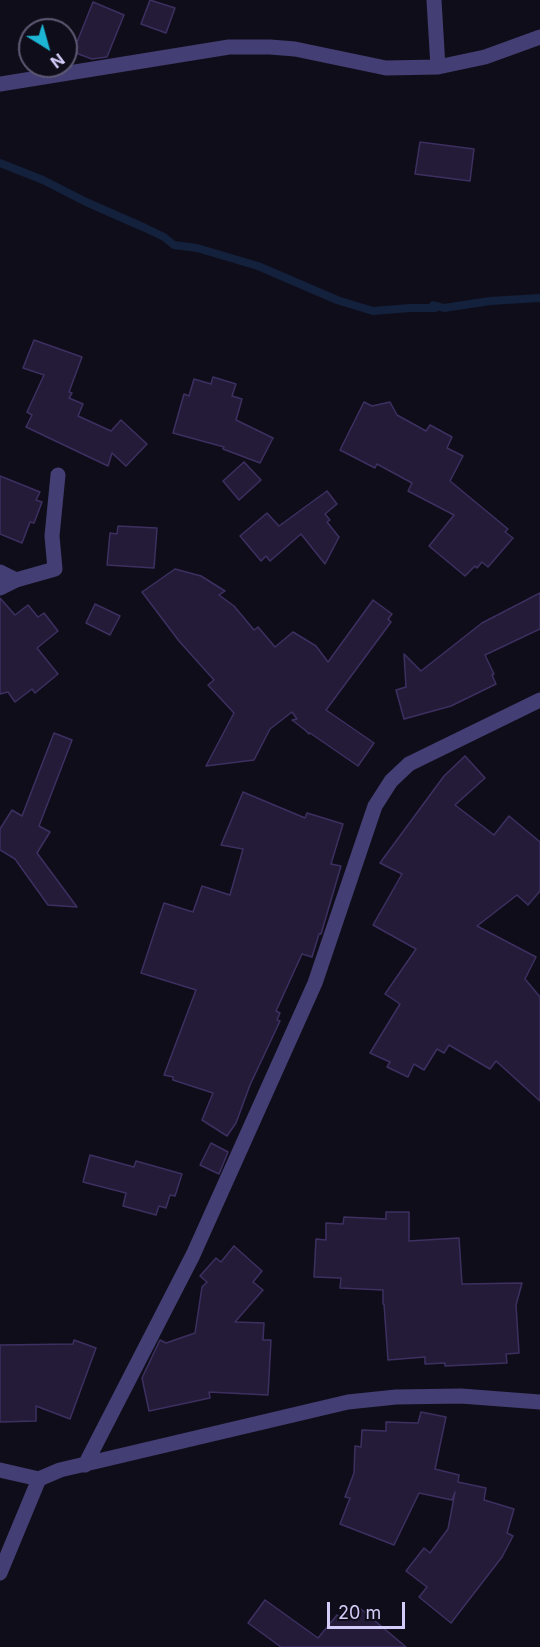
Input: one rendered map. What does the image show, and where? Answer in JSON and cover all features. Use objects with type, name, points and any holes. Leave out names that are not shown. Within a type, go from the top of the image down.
[{"type":"street","points":[[434,0],[438,67]]},
{"type":"street","points":[[0,84],[229,47],[295,49],[386,68],[438,67],[485,57],[540,37]]},
{"type":"street","points":[[0,588],[16,580],[55,569],[52,536],[58,475]]},
{"type":"street","points":[[0,572],[16,580]]},
{"type":"street","points":[[85,1465],[193,1255],[315,983],[375,806],[391,781],[409,764],[540,700]]},
{"type":"street","points":[[0,1470],[39,1479],[60,1470],[348,1402],[396,1397],[461,1396],[540,1402]]},
{"type":"street","points":[[0,1573],[39,1479]]},
{"type":"building","points":[[150,0],[175,8],[166,33],[141,24]]},
{"type":"building","points":[[93,2],[124,15],[107,57],[92,59],[78,54],[78,40]]},
{"type":"building","points":[[420,142],[474,149],[470,181],[415,174]]},
{"type":"building","points":[[34,340],[82,357],[69,392],[72,393],[69,398],[83,404],[78,416],[111,431],[121,420],[147,444],[126,466],[112,453],[108,466],[26,427],[32,415],[27,412],[44,375],[23,368]]},
{"type":"building","points":[[213,377],[236,384],[232,396],[242,399],[236,420],[273,438],[260,463],[223,449],[224,447],[173,433],[184,394],[189,396],[194,379],[211,384]]},
{"type":"building","points":[[364,402],[372,406],[390,402],[397,415],[426,431],[430,425],[452,437],[447,448],[463,456],[450,481],[508,529],[505,532],[513,538],[488,567],[482,562],[465,576],[429,546],[454,515],[408,491],[412,483],[377,464],[375,468],[340,450]]},
{"type":"building","points":[[244,462],[261,480],[239,500],[223,481]]},
{"type":"building","points":[[0,476],[40,492],[36,500],[42,502],[34,523],[30,522],[22,543],[0,534]]},
{"type":"building","points":[[327,491],[337,504],[325,514],[330,520],[327,522],[339,537],[325,564],[301,534],[270,561],[266,556],[261,561],[240,536],[267,513],[279,526]]},
{"type":"building","points":[[118,526],[157,528],[154,568],[107,565],[110,533],[117,534]]},
{"type":"building","points":[[175,569],[201,576],[225,591],[219,595],[234,606],[254,630],[258,627],[275,647],[293,632],[316,646],[328,662],[373,600],[392,614],[388,619],[391,622],[326,710],[374,743],[358,766],[309,734],[292,720],[297,719],[292,712],[270,729],[254,760],[206,766],[234,713],[208,685],[214,680],[179,641],[142,592]]},
{"type":"building","points":[[540,593],[540,629],[485,655],[496,684],[451,706],[404,719],[396,690],[406,687],[404,654],[421,671],[482,623]]},
{"type":"building","points":[[0,598],[15,615],[28,605],[38,617],[44,613],[58,631],[37,648],[58,674],[35,693],[32,689],[15,702],[8,692],[0,694]]},
{"type":"building","points":[[95,604],[120,616],[110,635],[86,623]]},
{"type":"building","points":[[54,733],[72,740],[39,826],[50,832],[37,853],[77,907],[48,905],[15,859],[0,850],[0,829],[12,810],[22,816]]},
{"type":"building","points":[[465,756],[485,778],[455,805],[494,835],[509,816],[540,842],[540,891],[528,905],[517,895],[477,926],[536,957],[525,979],[540,997],[540,1101],[496,1061],[490,1069],[449,1045],[444,1053],[437,1049],[424,1070],[414,1064],[408,1077],[387,1067],[390,1062],[370,1053],[400,1004],[385,994],[416,949],[373,925],[402,874],[380,863],[444,776]]},
{"type":"building","points":[[243,792],[305,818],[307,813],[343,824],[331,864],[341,866],[321,934],[319,934],[312,957],[302,954],[276,1011],[280,1013],[277,1020],[280,1021],[250,1085],[236,1123],[227,1136],[202,1120],[213,1093],[164,1075],[196,990],[141,973],[164,903],[193,912],[202,886],[230,895],[243,849],[221,845]]},
{"type":"building","points":[[211,1143],[228,1152],[219,1174],[200,1165]]},
{"type":"building","points":[[90,1155],[134,1167],[136,1161],[182,1174],[175,1196],[170,1195],[166,1208],[159,1206],[156,1215],[123,1206],[126,1193],[83,1182]]},
{"type":"building","points":[[386,1212],[409,1212],[409,1241],[459,1238],[462,1284],[522,1283],[516,1305],[519,1353],[506,1354],[507,1363],[445,1366],[445,1363],[425,1364],[425,1357],[388,1360],[383,1290],[340,1288],[341,1278],[314,1277],[316,1239],[326,1240],[326,1223],[343,1224],[344,1217],[386,1219]]},
{"type":"building","points":[[234,1246],[262,1271],[253,1282],[263,1290],[235,1322],[264,1323],[263,1340],[271,1340],[268,1395],[209,1392],[210,1398],[149,1411],[142,1378],[160,1340],[166,1343],[195,1333],[202,1287],[207,1282],[200,1276],[216,1258],[221,1262]]},
{"type":"building","points":[[74,1340],[96,1348],[70,1419],[36,1406],[36,1421],[0,1422],[0,1345],[73,1344]]},
{"type":"building","points":[[421,1412],[446,1417],[435,1469],[459,1475],[458,1482],[486,1488],[484,1500],[514,1509],[507,1533],[513,1536],[502,1557],[451,1623],[419,1597],[427,1587],[406,1571],[424,1548],[430,1553],[448,1529],[455,1492],[452,1500],[419,1493],[394,1545],[340,1524],[350,1498],[345,1497],[354,1473],[355,1446],[361,1447],[362,1430],[386,1431],[386,1422],[418,1423]]},
{"type":"building","points":[[265,1600],[318,1638],[337,1615],[342,1619],[355,1604],[406,1647],[281,1647],[248,1623]]},
{"type":"waterway","points":[[0,163],[43,180],[143,227],[164,237],[174,245],[197,248],[258,266],[337,300],[373,311],[435,308],[433,305],[444,308],[490,301],[540,298]]}]
